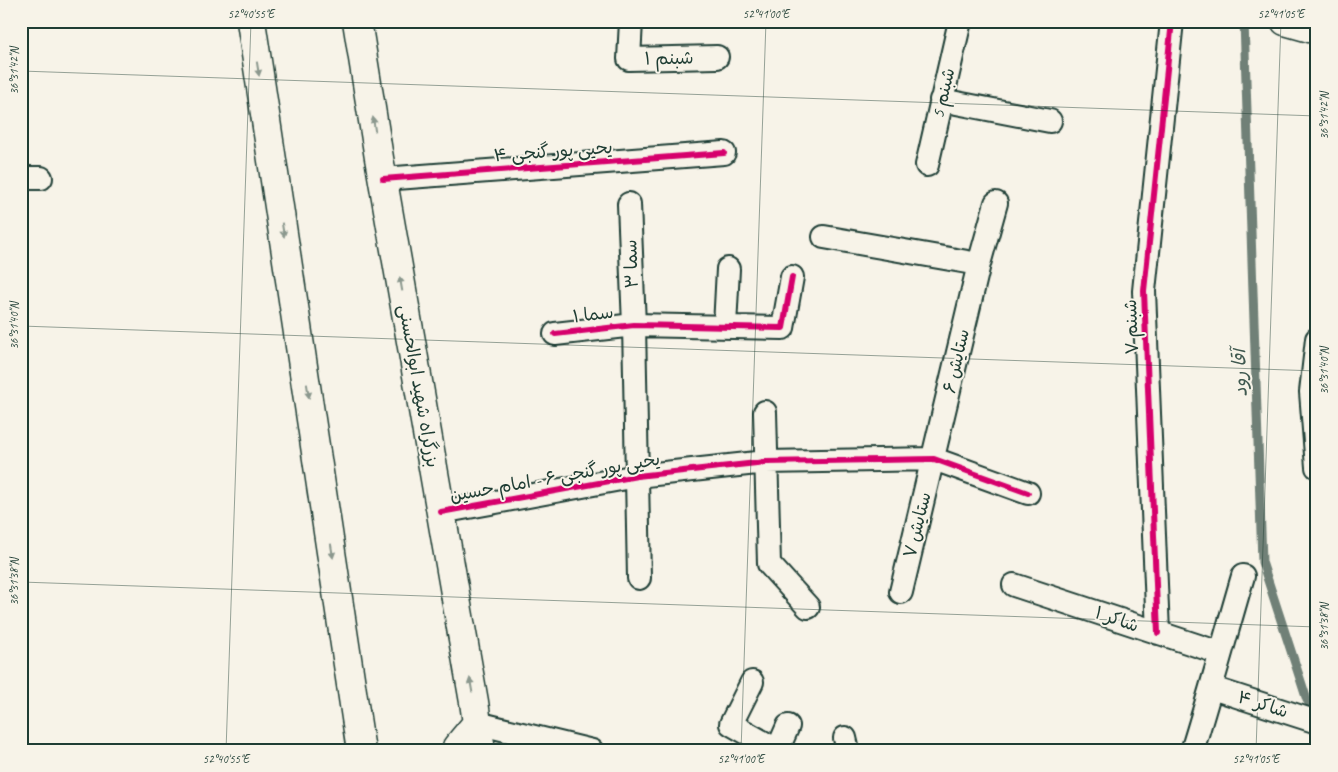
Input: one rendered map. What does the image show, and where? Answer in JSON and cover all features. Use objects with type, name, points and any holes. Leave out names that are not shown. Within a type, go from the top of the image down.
[{"type":"main road","points":[[251,21],[361,751]]},
{"type":"main road","name":"بزرگراه شهید ابوالحسنی","points":[[357,21],[481,751]]},
{"type":"main road","points":[[1287,22],[1317,30]]},
{"type":"main road","points":[[456,751],[457,747],[477,723]]},
{"type":"street","name":"شبنم ۱","points":[[631,21],[629,59],[717,57]]},
{"type":"street","name":"شبنم 5","points":[[927,165],[960,21]]},
{"type":"street","name":"شبنم ۷","points":[[1158,633],[1144,291],[1172,21]]},
{"type":"street","points":[[941,100],[1050,121]]},
{"type":"street","name":"یحیی پور گنجی ۴","points":[[383,179],[724,153]]},
{"type":"street","name":"ستایش ۶","points":[[934,459],[979,264],[996,203]]},
{"type":"street","name":"سما ۳","points":[[629,204],[634,324],[639,578]]},
{"type":"street","points":[[824,238],[979,264]]},
{"type":"street","points":[[725,326],[728,269]]},
{"type":"street","name":"سما ۱","points":[[555,334],[634,324],[783,328],[792,277]]},
{"type":"street","points":[[1317,339],[1311,392],[1315,423],[1317,467]]},
{"type":"street","points":[[765,412],[769,564],[808,607]]},
{"type":"street","name":"یحیی پور گنجی ۶ - امام حسین","points":[[441,512],[637,476],[766,462],[934,459],[1028,493]]},
{"type":"street","name":"ستایش ۷","points":[[901,592],[934,459]]},
{"type":"street","points":[[1192,751],[1212,688],[1220,653],[1243,576]]},
{"type":"street","name":"شاکر ۱","points":[[1014,585],[1220,653]]},
{"type":"street","points":[[752,682],[731,724],[777,750],[788,726]]},
{"type":"street","name":"شاکر ۴","points":[[1212,688],[1314,721]]},
{"type":"street","points":[[477,723],[592,751]]},
{"type":"waterway","name":"آقا رود","points":[[1244,21],[1262,562],[1307,700],[1317,714]]},
{"type":"cycle path","points":[[1158,633],[1144,291],[1172,21]]},
{"type":"cycle path","points":[[383,179],[724,153]]},
{"type":"cycle path","points":[[555,334],[634,325],[783,328],[792,277]]},
{"type":"cycle path","points":[[441,512],[637,476],[766,462],[934,459],[1028,493]]}]
